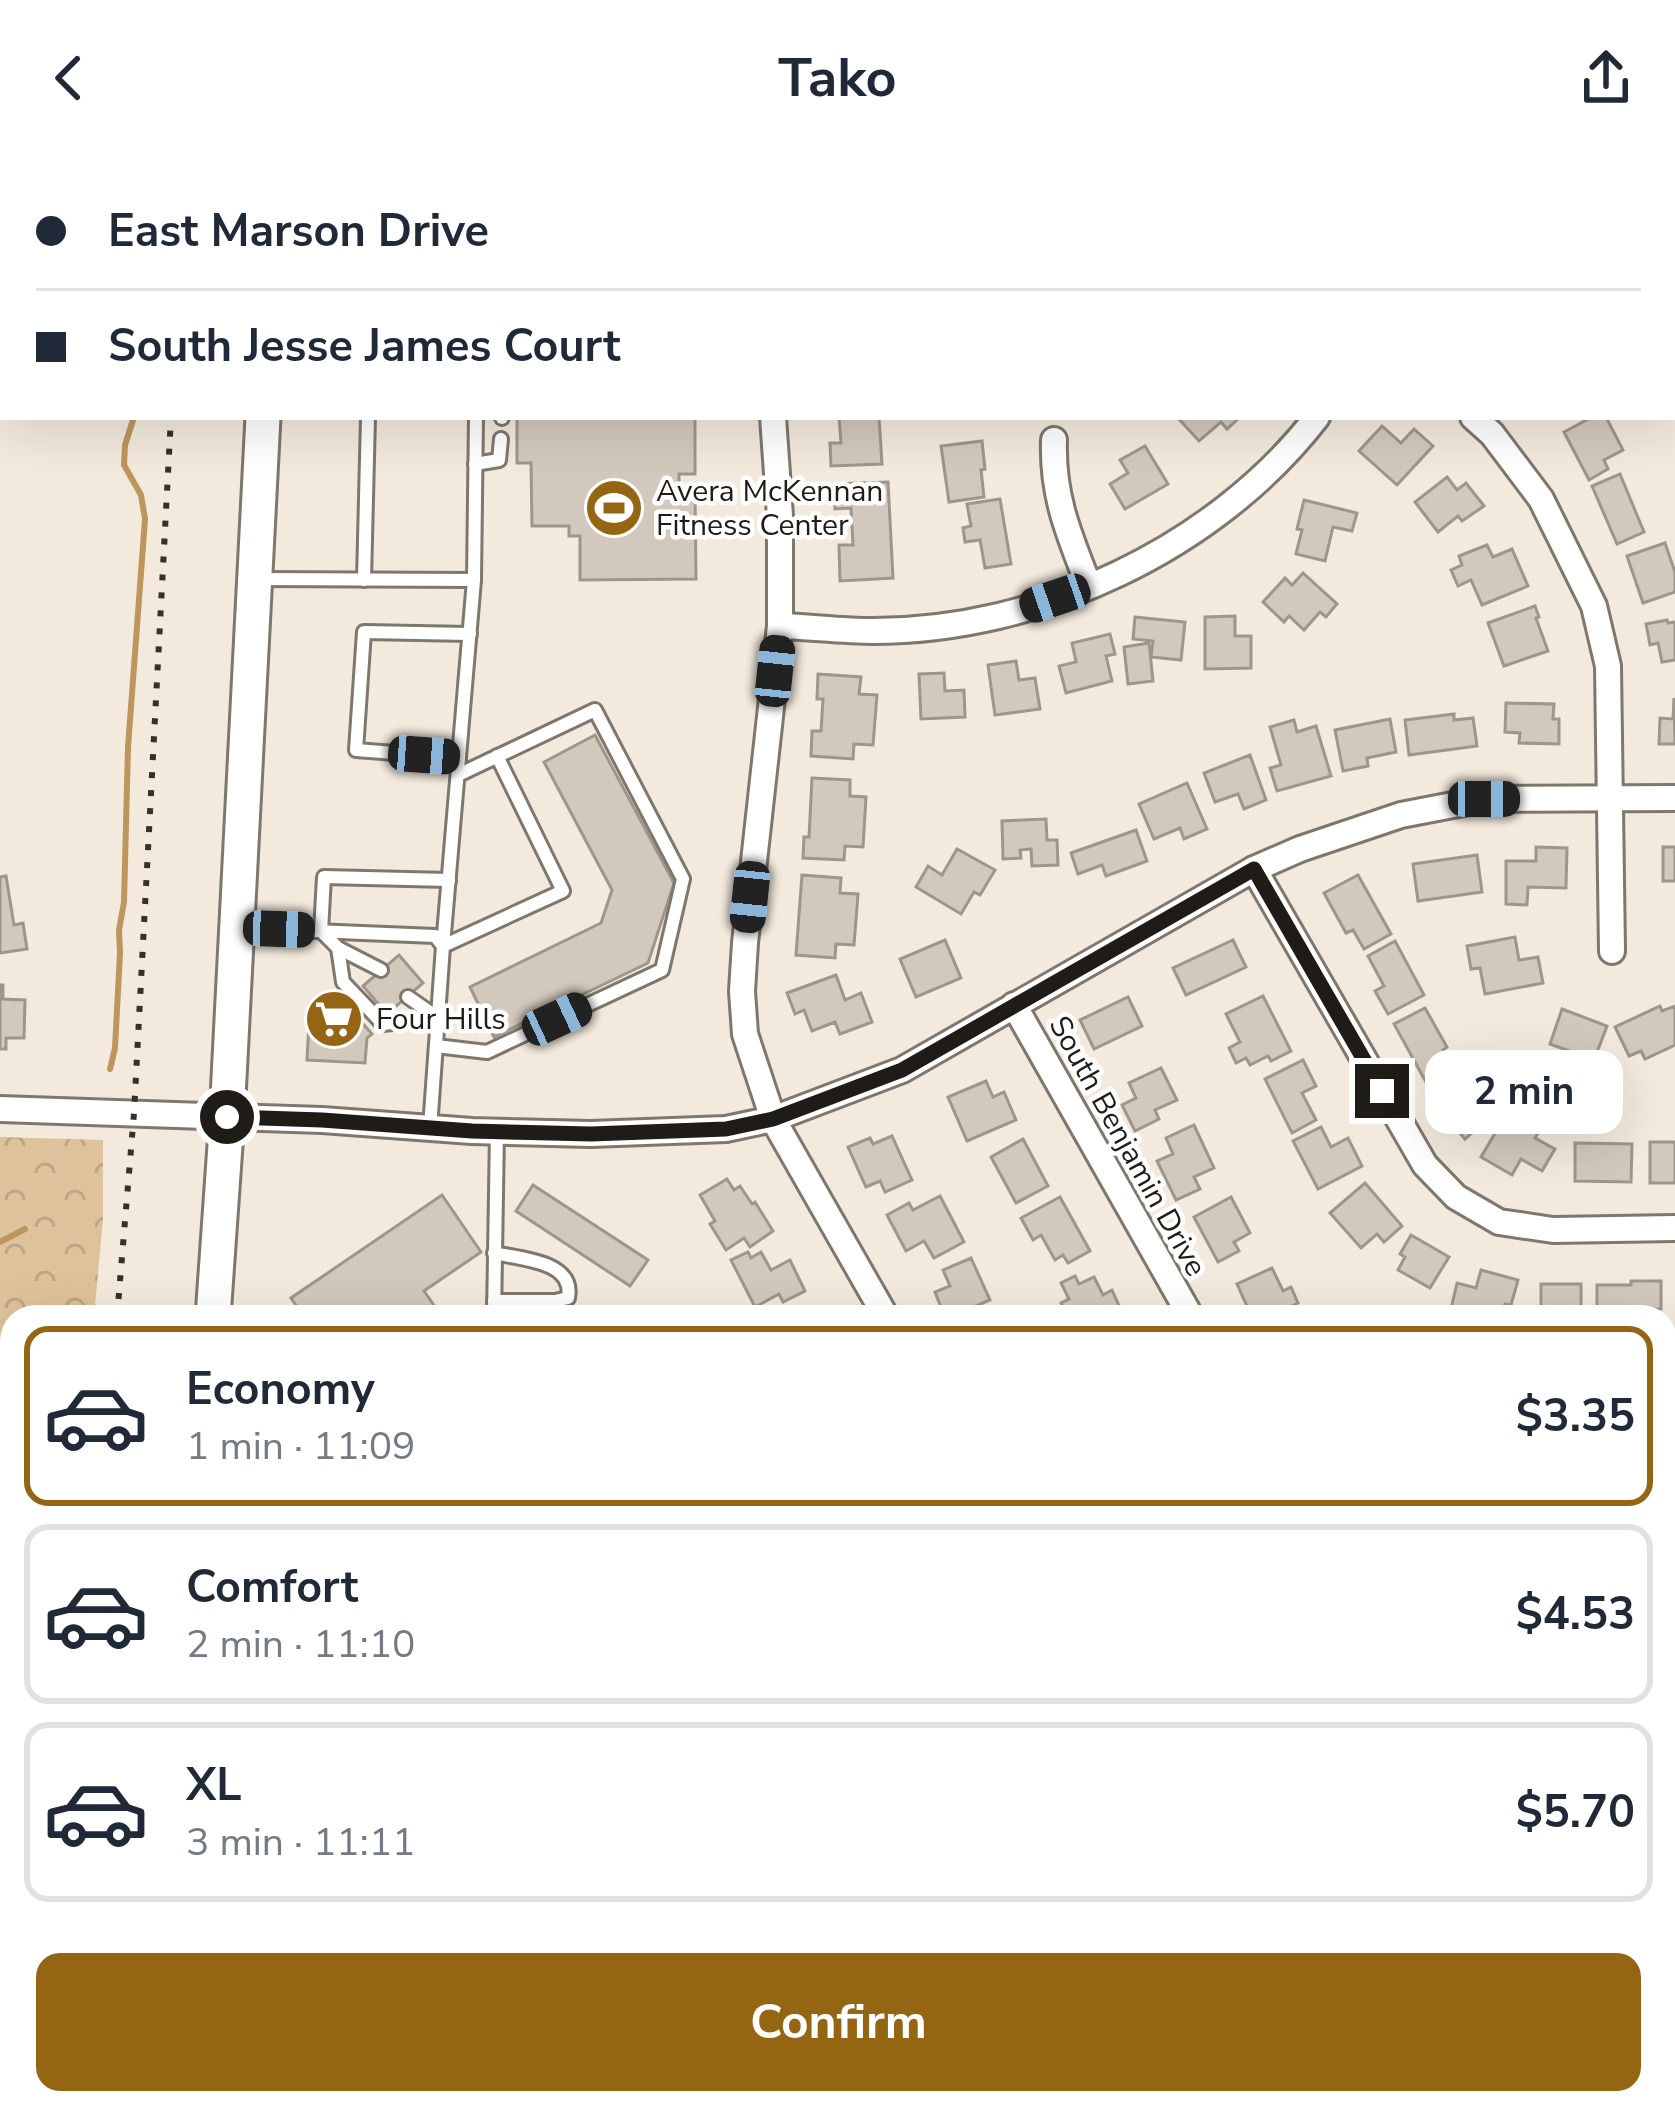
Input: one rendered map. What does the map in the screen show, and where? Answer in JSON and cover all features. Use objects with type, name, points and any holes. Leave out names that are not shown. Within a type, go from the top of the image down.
[{"type":"main road","points":[[214,1305],[263,420]]},
{"type":"street","points":[[772,420],[780,516],[780,626],[745,943],[745,1034],[773,1119],[879,1305]]},
{"type":"street","points":[[780,626],[874,631],[951,625],[1021,610],[1090,586],[1177,542],[1246,491],[1315,420]]},
{"type":"street","points":[[1476,420],[1541,499],[1594,606],[1608,666],[1612,951]]},
{"type":"street","points":[[1054,440],[1053,471],[1061,514],[1090,586]]},
{"type":"street","points":[[0,1109],[496,1131],[726,1129],[773,1119],[902,1070],[1254,869],[1320,842],[1401,815],[1484,799],[1675,798]]},
{"type":"street","points":[[1254,869],[1425,1165],[1456,1197],[1499,1222],[1517,1225],[1553,1230],[1675,1228]]},
{"type":"street","name":"South Benjamin Drive","points":[[1014,1005],[1184,1305]]},
{"type":"lane","points":[[364,580],[368,420]]},
{"type":"lane","points":[[430,1127],[474,580],[476,420]]},
{"type":"lane","points":[[476,464],[499,460],[502,439]]},
{"type":"lane","points":[[255,579],[474,580]]},
{"type":"lane","points":[[459,758],[356,750],[364,632],[470,634]]},
{"type":"lane","points":[[436,1046],[487,1052],[662,970],[682,879],[595,710],[458,776]]},
{"type":"lane","points":[[443,946],[563,891],[497,757]]},
{"type":"lane","points":[[381,970],[338,948],[321,931],[324,877],[449,880]]},
{"type":"lane","points":[[237,928],[435,936],[443,946]]},
{"type":"lane","points":[[338,948],[343,982],[383,1024],[438,1018]]},
{"type":"lane","points":[[408,997],[438,1018]]},
{"type":"lane","points":[[494,1305],[496,1131]]},
{"type":"lane","points":[[494,1253],[563,1272],[570,1286],[568,1298],[555,1301],[494,1301]]},
{"type":"green space","points":[[0,1137],[103,1140],[103,1219],[95,1305],[0,1305]]},
{"type":"building","name":"Avera McKennan Fitness Center","points":[[517,420],[695,420],[695,474],[679,474],[679,490],[695,490],[696,579],[580,580],[580,536],[569,536],[569,526],[532,526],[531,463],[517,463]]},
{"type":"building","points":[[839,420],[879,420],[882,464],[831,466],[830,443],[841,443]]},
{"type":"building","points":[[1180,420],[1237,420],[1227,429],[1221,422],[1199,441]]},
{"type":"building","points":[[1586,420],[1608,420],[1623,450],[1604,460],[1608,469],[1589,480],[1564,432]]},
{"type":"building","points":[[1382,426],[1401,443],[1414,429],[1433,446],[1397,485],[1359,451]]},
{"type":"building","points":[[982,441],[984,497],[949,502],[941,446]]},
{"type":"building","points":[[1145,446],[1168,484],[1125,509],[1110,484],[1128,473],[1120,460]]},
{"type":"building","points":[[1620,474],[1644,532],[1617,544],[1592,486]]},
{"type":"building","points":[[1447,477],[1457,490],[1466,483],[1484,506],[1462,521],[1458,516],[1438,532],[1415,502]]},
{"type":"building","points":[[888,482],[893,578],[840,581],[839,545],[853,545],[851,508],[835,509],[834,484]]},
{"type":"building","points":[[1000,499],[1011,564],[985,568],[980,540],[965,542],[963,528],[971,526],[967,504]]},
{"type":"building","points":[[1304,500],[1357,513],[1352,531],[1333,527],[1325,561],[1296,554]]},
{"type":"building","points":[[1665,543],[1675,572],[1675,592],[1643,603],[1627,556]]},
{"type":"building","points":[[1487,545],[1493,557],[1512,549],[1528,586],[1482,605],[1471,580],[1458,586],[1451,570],[1462,565],[1459,556]]},
{"type":"building","points":[[1303,573],[1337,604],[1326,617],[1320,612],[1304,630],[1289,616],[1284,622],[1263,602],[1285,578],[1292,585]]},
{"type":"building","points":[[1535,606],[1548,651],[1504,666],[1488,623]]},
{"type":"building","points":[[1235,616],[1235,636],[1251,636],[1251,668],[1205,669],[1205,617]]},
{"type":"building","points":[[1135,617],[1185,622],[1181,660],[1151,657],[1153,641],[1133,639]]},
{"type":"building","points":[[1675,622],[1675,660],[1662,662],[1658,643],[1650,645],[1646,624]]},
{"type":"building","points":[[1110,634],[1115,654],[1106,656],[1112,681],[1066,693],[1059,666],[1076,662],[1072,643]]},
{"type":"building","points":[[1149,643],[1153,681],[1128,684],[1124,647]]},
{"type":"building","points":[[1016,661],[1019,680],[1035,678],[1040,709],[995,715],[988,665]]},
{"type":"building","points":[[944,673],[945,691],[964,690],[965,717],[921,719],[919,674]]},
{"type":"building","points":[[818,674],[861,677],[859,694],[877,695],[873,745],[854,744],[853,759],[811,756],[812,731],[821,731],[823,699],[817,699]]},
{"type":"building","points":[[1674,698],[1675,744],[1659,744],[1660,718],[1673,719]]},
{"type":"building","points":[[1506,703],[1554,704],[1559,744],[1519,743],[1520,733],[1505,732]]},
{"type":"building","points":[[1454,714],[1454,720],[1473,718],[1477,746],[1409,755],[1405,720]]},
{"type":"building","points":[[1390,719],[1396,752],[1367,758],[1368,766],[1343,771],[1335,730]]},
{"type":"building","points":[[1294,720],[1297,732],[1316,726],[1331,776],[1277,791],[1270,768],[1281,765],[1270,727]]},
{"type":"building","points":[[595,735],[674,883],[648,963],[494,1037],[470,987],[601,923],[612,890],[544,762]]},
{"type":"building","points":[[1250,755],[1266,800],[1244,809],[1238,794],[1215,802],[1204,773]]},
{"type":"building","points":[[812,778],[850,780],[850,796],[866,797],[863,847],[845,846],[844,860],[803,858],[804,837],[809,837]]},
{"type":"building","points":[[1187,783],[1207,829],[1184,839],[1180,828],[1154,839],[1139,804]]},
{"type":"building","points":[[1046,819],[1047,840],[1057,840],[1058,865],[1032,866],[1031,849],[1020,850],[1021,858],[1003,859],[1002,821]]},
{"type":"building","points":[[1136,830],[1147,861],[1106,876],[1102,865],[1078,874],[1071,853]]},
{"type":"building","points":[[1536,847],[1567,848],[1566,888],[1528,887],[1527,905],[1506,904],[1506,861],[1536,861]]},
{"type":"building","points":[[1663,847],[1675,847],[1675,881],[1663,881]]},
{"type":"building","points":[[957,849],[995,870],[961,914],[916,887],[928,866],[942,875]]},
{"type":"building","points":[[1477,855],[1482,892],[1418,901],[1413,864]]},
{"type":"building","points":[[802,875],[841,878],[840,893],[858,894],[854,945],[836,944],[835,958],[796,955]]},
{"type":"building","points":[[1358,875],[1391,934],[1364,949],[1353,930],[1346,933],[1324,893]]},
{"type":"building","points":[[6,876],[14,925],[23,923],[27,949],[0,953],[0,877]]},
{"type":"building","points":[[1515,937],[1519,960],[1538,957],[1543,983],[1485,994],[1480,968],[1471,969],[1467,946]]},
{"type":"building","points":[[945,940],[961,978],[916,997],[900,959]]},
{"type":"building","points":[[1233,940],[1246,967],[1186,995],[1173,968]]},
{"type":"building","points":[[1395,941],[1424,995],[1388,1014],[1375,991],[1384,986],[1368,956]]},
{"type":"building","points":[[399,955],[423,983],[387,1014],[363,986]]},
{"type":"building","points":[[836,975],[845,1000],[861,993],[872,1022],[840,1034],[835,1022],[812,1031],[804,1010],[795,1014],[787,993]]},
{"type":"building","points":[[0,985],[3,999],[25,1000],[24,1038],[6,1038],[6,1049],[0,1049]]},
{"type":"building","points":[[1263,996],[1291,1051],[1271,1061],[1268,1056],[1250,1065],[1246,1058],[1236,1063],[1229,1048],[1240,1042],[1226,1014]]},
{"type":"building","points":[[1128,997],[1142,1026],[1094,1049],[1080,1020]]},
{"type":"building","name":"Four Hills","points":[[343,1001],[372,1034],[367,1038],[365,1063],[307,1060],[310,1003],[338,1005]]},
{"type":"building","points":[[1660,1006],[1662,1011],[1675,1006],[1675,1045],[1645,1059],[1641,1051],[1629,1056],[1615,1027]]},
{"type":"building","points":[[1425,1008],[1454,1070],[1427,1084],[1394,1024]]},
{"type":"building","points":[[1562,1009],[1607,1026],[1594,1060],[1550,1044]]},
{"type":"building","points":[[1303,1060],[1316,1086],[1302,1093],[1316,1120],[1292,1133],[1265,1079]]},
{"type":"building","points":[[1161,1068],[1177,1100],[1155,1110],[1159,1119],[1135,1131],[1122,1105],[1136,1098],[1129,1083]]},
{"type":"building","points":[[1475,1077],[1501,1107],[1465,1139],[1450,1121],[1455,1116],[1444,1104]]},
{"type":"building","points":[[986,1081],[993,1097],[1004,1092],[1016,1120],[967,1141],[948,1097]]},
{"type":"building","points":[[1520,1118],[1540,1130],[1535,1138],[1555,1149],[1542,1171],[1521,1159],[1512,1175],[1481,1157],[1501,1123],[1513,1130]]},
{"type":"building","points":[[1194,1125],[1214,1168],[1194,1177],[1200,1189],[1176,1200],[1157,1161],[1173,1154],[1166,1138]]},
{"type":"building","points":[[1321,1127],[1331,1147],[1348,1138],[1362,1166],[1318,1189],[1293,1141]]},
{"type":"building","points":[[892,1136],[912,1180],[885,1192],[880,1181],[866,1187],[848,1147]]},
{"type":"building","points":[[1023,1139],[1048,1186],[1016,1203],[991,1157]]},
{"type":"building","points":[[1650,1142],[1675,1142],[1675,1183],[1650,1183]]},
{"type":"building","points":[[1575,1143],[1632,1144],[1631,1182],[1575,1181]]},
{"type":"building","points":[[727,1179],[734,1190],[740,1186],[755,1202],[773,1231],[750,1247],[744,1238],[726,1250],[700,1195]]},
{"type":"building","points":[[1365,1183],[1402,1226],[1384,1242],[1377,1234],[1361,1248],[1330,1213]]},
{"type":"building","points":[[533,1185],[648,1260],[630,1286],[516,1211]]},
{"type":"building","points":[[442,1195],[481,1252],[424,1291],[434,1305],[296,1305],[291,1298]]},
{"type":"building","points":[[940,1196],[964,1242],[934,1258],[924,1241],[906,1251],[887,1215],[909,1203],[913,1210]]},
{"type":"building","points":[[1060,1197],[1090,1251],[1068,1263],[1063,1255],[1055,1260],[1041,1235],[1033,1240],[1021,1218]]},
{"type":"building","points":[[1231,1197],[1250,1233],[1234,1242],[1239,1251],[1218,1262],[1194,1217]]},
{"type":"building","points":[[1411,1235],[1449,1257],[1430,1288],[1398,1270],[1405,1257],[1400,1254]]},
{"type":"building","points":[[761,1252],[771,1270],[790,1260],[805,1291],[783,1302],[779,1294],[754,1305],[731,1260]]},
{"type":"building","points":[[971,1258],[990,1300],[978,1305],[940,1305],[935,1292],[950,1286],[943,1270]]},
{"type":"building","points":[[1272,1268],[1283,1291],[1291,1287],[1298,1303],[1247,1305],[1237,1284]]},
{"type":"building","points":[[1481,1270],[1518,1280],[1511,1305],[1452,1305],[1457,1283],[1476,1288]]},
{"type":"building","points":[[1075,1276],[1079,1284],[1094,1277],[1103,1295],[1112,1290],[1119,1305],[1062,1305],[1069,1299],[1061,1283]]},
{"type":"building","points":[[1631,1281],[1661,1281],[1661,1305],[1597,1305],[1597,1285],[1631,1285]]},
{"type":"building","points":[[1541,1284],[1581,1284],[1581,1305],[1541,1305]]},
{"type":"waterway","points":[[110,1069],[115,1048],[128,747],[145,519],[141,495],[124,465],[133,420]]},
{"type":"waterway","points":[[0,1242],[25,1229]]},
{"type":"railway","points":[[118,1305],[134,1113],[171,420]]},
{"type":"place","name":"Avera McKennan Fitness Center","points":[[614,508]]},
{"type":"place","name":"Four Hills","points":[[334,1019]]},
{"type":"route","points":[[227,1117],[591,1134],[726,1129],[773,1119],[902,1070],[1254,869],[1382,1091]]}]
